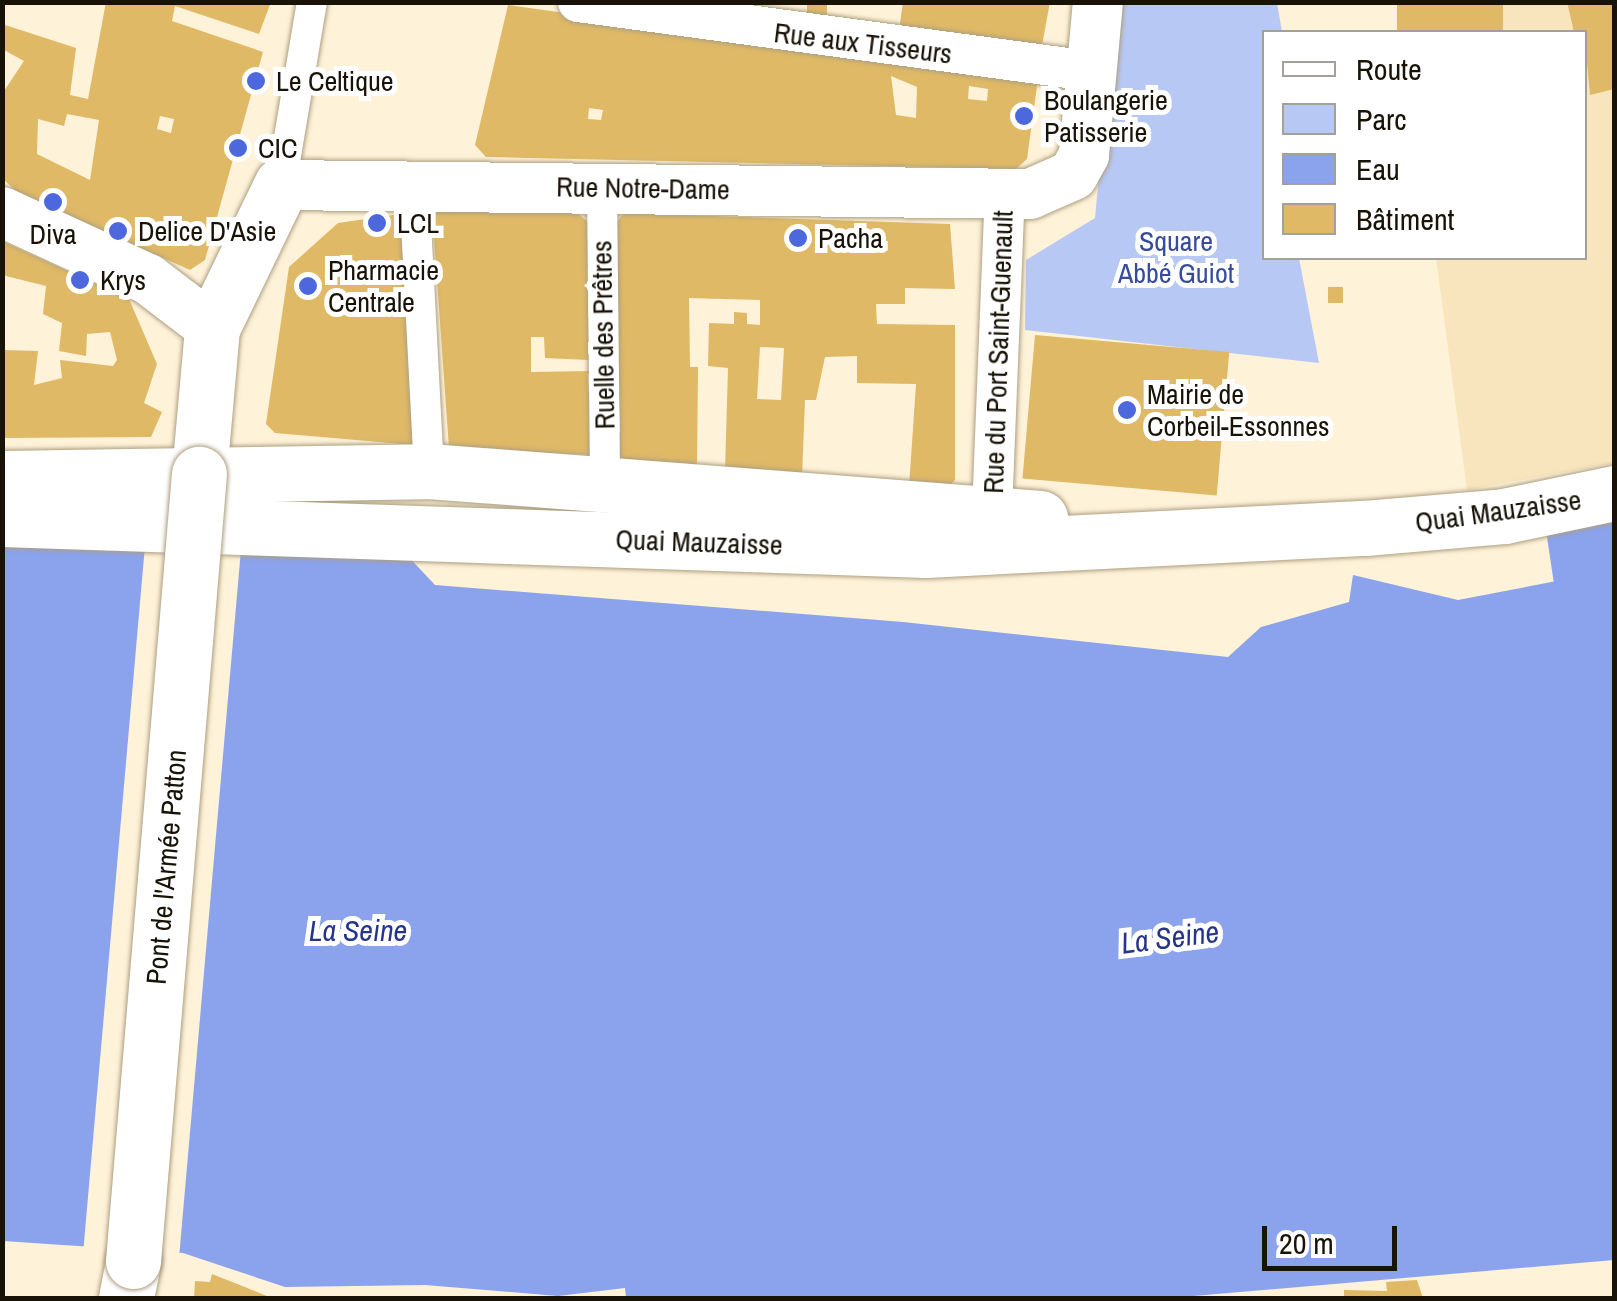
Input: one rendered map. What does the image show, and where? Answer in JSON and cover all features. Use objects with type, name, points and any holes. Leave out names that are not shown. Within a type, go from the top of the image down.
[{"type":"main road","points":[[212,328],[281,185]]},
{"type":"main road","name":"Pont de l'Armée Patton","points":[[130,1280],[212,328]]},
{"type":"main road","name":"Quai Mauzaisse","points":[[198,500],[429,471],[992,512],[1202,536]]},
{"type":"main road","points":[[2,478],[198,500]]},
{"type":"main road","name":"Quai Mauzaisse","points":[[198,500],[926,550],[1504,516],[1614,494]]},
{"type":"main road","points":[[2,519],[198,500]]},
{"type":"street","points":[[281,185],[312,2]]},
{"type":"street","name":"Rue aux Tisseurs","points":[[578,2],[1090,71]]},
{"type":"street","points":[[1090,71],[1098,2]]},
{"type":"street","name":"Rue Notre-Dame","points":[[281,185],[1005,192],[1052,188],[1074,175],[1084,155],[1090,71]]},
{"type":"street","points":[[414,185],[429,471]]},
{"type":"street","name":"Ruelle des Prêtres","points":[[602,188],[605,481]]},
{"type":"street","name":"Rue du Port Saint-Guenault","points":[[992,512],[1005,192]]},
{"type":"street","points":[[2,212],[148,280],[212,328]]},
{"type":"shaded area","points":[[1397,3],[1614,3],[1614,463],[1467,490],[1436,260],[1587,260],[1587,30],[1402,30]]},
{"type":"green space","name":"Square Abbé Guiot","points":[[1115,3],[1277,3],[1282,30],[1262,30],[1262,260],[1299,260],[1319,363],[1025,330],[1026,260],[1095,218]]},
{"type":"water","name":"La Seine","points":[[2,531],[403,551],[435,585],[903,622],[1228,657],[1261,627],[1349,602],[1353,575],[1458,600],[1614,570],[1614,1260],[1170,1298],[626,1298],[625,1288],[558,1296],[425,1285],[285,1287],[183,1253],[3,1241]]},
{"type":"pier","points":[[146,534],[242,542],[179,1262],[83,1253]]},
{"type":"building","points":[[106,2],[271,2],[259,34],[175,6],[172,21],[263,52],[205,260],[190,270],[19,194],[2,178],[2,94],[24,61],[2,49],[2,24],[76,48],[70,95],[88,99]],"holes":[[[67,114],[99,120],[90,180],[37,154],[38,119],[64,126]],[[160,116],[174,119],[171,133],[157,129]]]},
{"type":"building","points":[[807,2],[827,2],[827,24],[807,24]]},
{"type":"building","points":[[903,2],[1050,2],[1041,51],[899,31]]},
{"type":"building","points":[[1397,2],[1503,2],[1503,30],[1397,30]]},
{"type":"building","points":[[1567,2],[1614,2],[1614,89],[1590,95],[1587,30],[1574,30]]},
{"type":"building","points":[[508,5],[1038,79],[1027,159],[1016,169],[486,157],[475,145]],"holes":[[[891,76],[917,87],[916,118],[896,115]],[[969,86],[988,89],[987,101],[968,99]],[[589,108],[603,110],[601,120],[588,119]]]},
{"type":"building","points":[[432,210],[576,212],[588,222],[589,360],[545,358],[544,337],[531,337],[531,372],[590,371],[592,455],[449,448]]},
{"type":"building","points":[[624,213],[950,224],[955,289],[905,288],[905,304],[876,304],[877,324],[955,325],[955,480],[945,490],[909,487],[916,384],[857,383],[857,356],[825,357],[816,400],[805,400],[802,478],[725,471],[728,368],[708,366],[709,323],[734,324],[734,312],[747,313],[747,324],[760,325],[760,300],[689,298],[690,367],[698,367],[697,469],[618,462],[616,223]],"holes":[[[760,347],[784,348],[781,400],[757,399]]]},
{"type":"building","points":[[400,214],[414,445],[275,433],[266,424],[289,267],[338,223]]},
{"type":"building","points":[[2,241],[129,299],[157,364],[144,403],[162,412],[151,437],[2,438],[2,350],[38,351],[34,385],[62,378],[60,360],[113,366],[117,360],[110,332],[87,334],[86,356],[59,351],[62,323],[43,314],[46,286],[2,275]]},
{"type":"building","points":[[1328,287],[1343,287],[1343,303],[1328,303]]},
{"type":"building","name":"Mairie de Corbeil-Essonnes","points":[[1035,335],[1229,352],[1217,495],[1022,478]]},
{"type":"building","points":[[212,1274],[272,1298],[194,1298],[195,1281],[210,1282]]},
{"type":"building","points":[[1417,1280],[1423,1298],[1344,1298],[1344,1290],[1387,1291],[1386,1282]]},
{"type":"waterway","points":[[1587,534],[1614,715]]},
{"type":"place","name":"Le Celtique","points":[[256,81]]},
{"type":"place","name":"Boulangerie Patisserie","points":[[1024,116]]},
{"type":"place","name":"CIC","points":[[238,148]]},
{"type":"place","name":"Diva","points":[[53,202]]},
{"type":"place","name":"LCL","points":[[377,223]]},
{"type":"place","name":"Delice D'Asie","points":[[118,231]]},
{"type":"place","name":"Pacha","points":[[798,238]]},
{"type":"place","name":"Krys","points":[[80,280]]},
{"type":"place","name":"Pharmacie Centrale","points":[[308,286]]},
{"type":"place","name":"Mairie de Corbeil-Essonnes","points":[[1127,410]]}]
